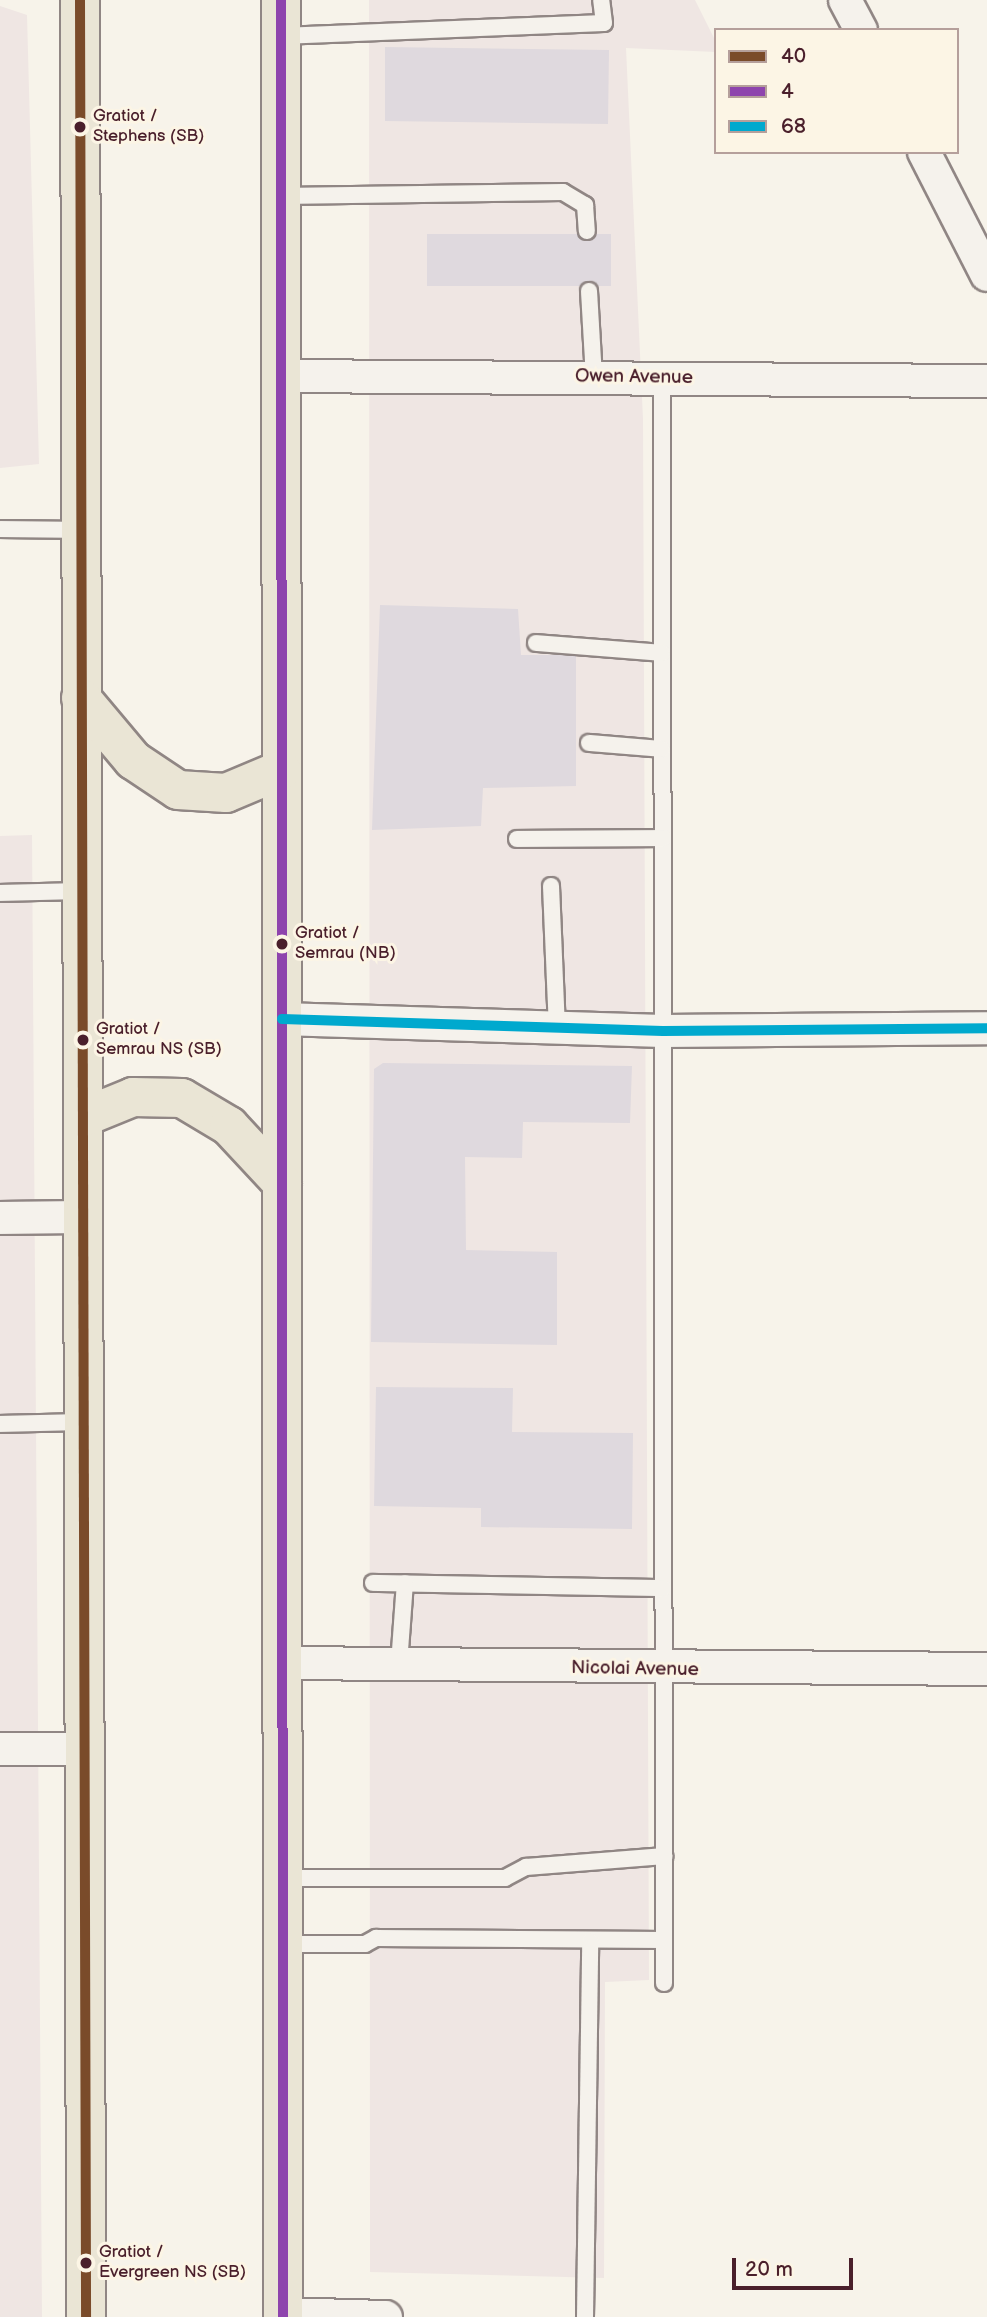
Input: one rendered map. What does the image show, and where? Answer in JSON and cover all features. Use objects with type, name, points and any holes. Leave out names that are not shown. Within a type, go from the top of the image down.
[{"type":"main road","points":[[80,0],[86,2317]]},
{"type":"main road","points":[[281,18],[283,2316]]},
{"type":"main road","points":[[81,698],[133,760],[178,790],[226,793],[281,770]]},
{"type":"main road","points":[[84,1117],[133,1097],[182,1098],[229,1126],[282,1183]]},
{"type":"street","points":[[845,0],[860,28]]},
{"type":"street","points":[[925,154],[987,275]]},
{"type":"street","name":"Owen Avenue","points":[[281,376],[987,381]]},
{"type":"street","points":[[282,1019],[663,1031],[987,1028]]},
{"type":"street","points":[[0,1218],[85,1217]]},
{"type":"street","name":"Nicolai Avenue","points":[[284,1662],[663,1670],[987,1669]]},
{"type":"street","points":[[0,1749],[84,1749]]},
{"type":"street","points":[[283,2316],[386,2317]]},
{"type":"lane","points":[[281,18],[604,23],[601,0]]},
{"type":"lane","points":[[281,196],[563,192],[585,205],[587,231]]},
{"type":"lane","points":[[589,291],[594,377]]},
{"type":"lane","points":[[662,377],[664,1983]]},
{"type":"lane","points":[[0,529],[81,530]]},
{"type":"lane","points":[[536,643],[662,653]]},
{"type":"lane","points":[[589,743],[663,749]]},
{"type":"lane","points":[[517,839],[663,838]]},
{"type":"lane","points":[[551,886],[557,1027]]},
{"type":"lane","points":[[0,893],[83,891]]},
{"type":"lane","points":[[0,1424],[84,1422]]},
{"type":"lane","points":[[373,1583],[663,1588]]},
{"type":"lane","points":[[399,1664],[405,1583]]},
{"type":"lane","points":[[283,1878],[505,1878],[526,1867],[665,1856]]},
{"type":"lane","points":[[282,1944],[365,1944],[376,1938],[664,1940]]},
{"type":"lane","points":[[585,2317],[590,1941]]},
{"type":"shaded area","points":[[369,0],[695,0],[714,38],[714,52],[626,48],[643,419],[649,1980],[605,1982],[604,2278],[370,2272]]},
{"type":"shaded area","points":[[0,6],[27,15],[39,464],[0,468]]},
{"type":"shaded area","points":[[32,835],[42,2317],[0,2317],[0,836]]},
{"type":"building","points":[[385,47],[609,50],[608,124],[385,121]]},
{"type":"building","points":[[427,234],[611,234],[611,286],[427,286]]},
{"type":"building","points":[[380,605],[518,609],[521,655],[576,655],[576,786],[483,788],[481,826],[372,830]]},
{"type":"building","points":[[383,1063],[632,1066],[630,1123],[523,1122],[522,1158],[465,1157],[466,1250],[557,1252],[557,1345],[371,1342],[374,1069]]},
{"type":"building","points":[[376,1387],[513,1388],[512,1432],[633,1433],[632,1529],[481,1527],[481,1508],[374,1506]]},
{"type":"transit line","name":"40","points":[[80,0],[86,2317]]},
{"type":"transit line","name":"4","points":[[281,0],[283,2317]]},
{"type":"transit line","name":"68","points":[[282,1019],[663,1031],[987,1028]]},
{"type":"place","name":"Gratiot / Stephens (SB)","points":[[80,127]]},
{"type":"place","name":"Gratiot / Semrau (NB)","points":[[282,944]]},
{"type":"place","name":"Gratiot / Semrau NS (SB)","points":[[83,1040]]},
{"type":"place","name":"Gratiot / Evergreen NS (SB)","points":[[86,2263]]}]
